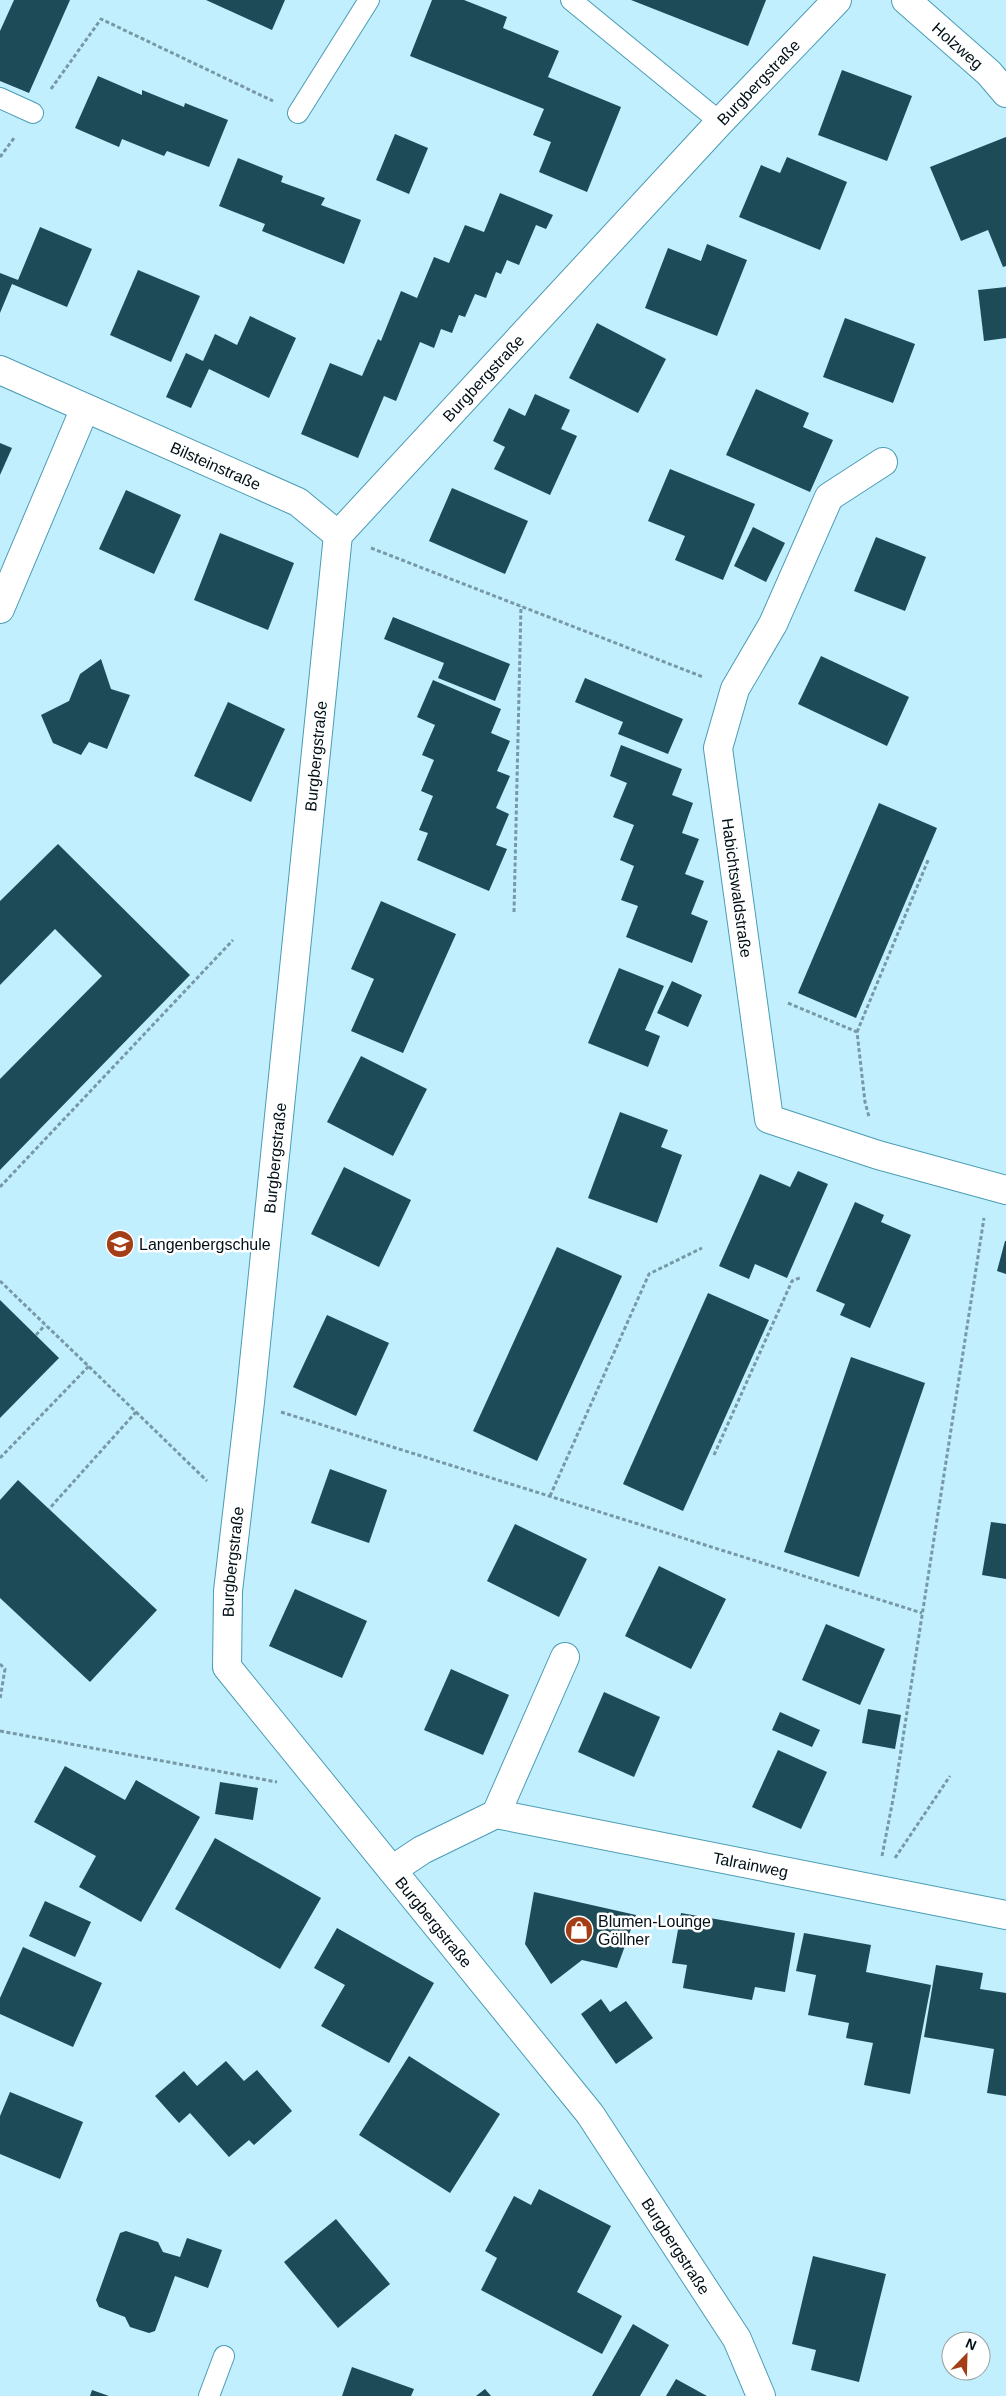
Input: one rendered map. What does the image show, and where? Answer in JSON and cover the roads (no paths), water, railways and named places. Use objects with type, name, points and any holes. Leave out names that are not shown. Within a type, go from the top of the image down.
[{"type":"street","name":"Burgbergstraße","points":[[761,2396],[737,2340],[590,2114],[327,1792],[228,1667],[228,1591],[250,1402],[338,535],[720,122],[837,0]]},
{"type":"street","name":"Holzweg","points":[[906,0],[989,73],[1006,93]]},
{"type":"street","name":"Bilsteinstraße","points":[[0,370],[298,502],[338,535]]},
{"type":"street","points":[[0,609],[85,408]]},
{"type":"street","name":"Habichtswaldstraße","points":[[883,462],[829,497],[773,624],[735,689],[718,748],[769,1119],[878,1155],[998,1187]]},
{"type":"street","points":[[392,1870],[422,1850],[496,1814],[565,1657]]},
{"type":"street","name":"Talrainweg","points":[[496,1814],[1006,1915]]},
{"type":"lane","points":[[298,113],[369,0]]},
{"type":"lane","points":[[571,0],[720,122]]},
{"type":"lane","points":[[0,98],[33,113]]},
{"type":"lane","points":[[209,2396],[224,2356]]},
{"type":"place","name":"Langenbergschule","points":[[120,1244]]},
{"type":"place","name":"Blumen-Lounge Göllner","points":[[579,1930]]}]
